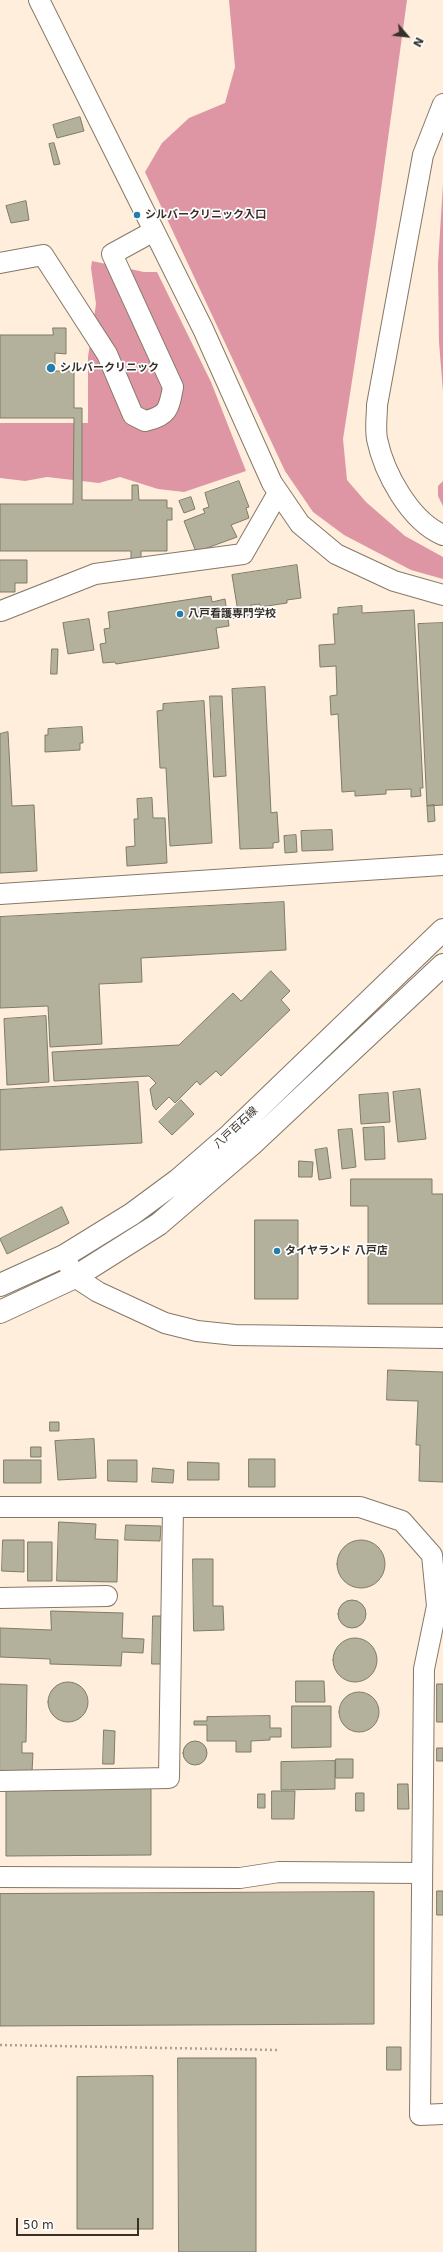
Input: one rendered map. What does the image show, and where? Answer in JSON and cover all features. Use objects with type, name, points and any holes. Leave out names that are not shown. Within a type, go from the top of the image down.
[{"type":"main road","name":"八戸百石線","points":[[0,1285],[64,1256],[132,1214],[178,1180],[230,1135],[443,930]]},
{"type":"main road","name":"八戸百石線","points":[[0,1312],[75,1277],[159,1224],[202,1189],[443,964]]},
{"type":"street","points":[[39,0],[203,329],[272,483],[278,493],[300,524],[336,554],[394,581],[443,594]]},
{"type":"street","points":[[443,104],[423,155],[377,405],[377,438],[388,475],[406,504],[437,532],[443,535]]},
{"type":"street","points":[[0,263],[43,255],[107,354],[133,415],[145,421],[160,418],[169,407],[172,387],[112,254],[154,231]]},
{"type":"street","points":[[1,611],[95,574],[243,554],[278,493]]},
{"type":"street","points":[[0,894],[443,865]]},
{"type":"street","points":[[64,1256],[75,1277],[98,1292],[165,1323],[197,1331],[235,1335],[443,1338]]},
{"type":"street","points":[[0,1507],[360,1507],[402,1520],[432,1555],[437,1606],[424,1669],[420,2115],[443,2114]]},
{"type":"street","points":[[0,1781],[169,1778],[173,1507]]},
{"type":"street","points":[[0,1598],[107,1596]]},
{"type":"street","points":[[0,1877],[240,1878],[279,1872],[422,1874]]},
{"type":"path","points":[[0,2046],[278,2050]]},
{"type":"shaded area","points":[[229,0],[407,0],[376,226],[343,439],[347,480],[366,502],[405,536],[443,557],[443,579],[411,570],[344,535],[313,512],[285,471],[145,172],[162,143],[189,118],[225,103],[235,67]]},
{"type":"shaded area","points":[[443,184],[443,392],[439,342],[438,264]]},
{"type":"shaded area","points":[[92,261],[144,272],[157,272],[211,382],[246,471],[184,492],[158,489],[120,477],[99,483],[47,477],[25,481],[0,478],[0,423],[88,423],[88,357],[96,304],[91,268]]},
{"type":"shaded area","points":[[443,481],[443,506],[438,496],[438,486]]},
{"type":"building","points":[[80,117],[84,131],[57,138],[53,125]]},
{"type":"building","points":[[54,143],[60,164],[54,165],[49,144]]},
{"type":"building","points":[[26,201],[29,220],[11,223],[6,206]]},
{"type":"building","points":[[53,328],[66,328],[66,354],[55,353],[55,371],[74,371],[74,408],[82,408],[82,500],[132,500],[132,485],[138,485],[139,500],[167,500],[167,508],[172,508],[172,520],[167,520],[167,551],[141,551],[141,560],[131,560],[131,551],[0,551],[0,504],[73,504],[74,418],[0,418],[0,335],[53,335]]},
{"type":"building","points":[[239,481],[249,507],[246,508],[249,518],[231,525],[237,537],[196,552],[184,521],[205,513],[203,509],[209,507],[205,493]]},
{"type":"building","points":[[191,497],[195,509],[184,513],[179,501]]},
{"type":"building","points":[[0,560],[27,560],[27,583],[15,583],[15,592],[0,592]]},
{"type":"building","name":"八戸看護専門学校","points":[[297,565],[301,598],[287,600],[287,603],[260,607],[260,604],[251,605],[253,615],[228,619],[229,626],[216,628],[219,648],[116,664],[115,662],[103,663],[100,644],[106,643],[104,629],[110,628],[108,612],[211,596],[212,602],[225,599],[227,613],[238,612],[232,575]]},
{"type":"building","points":[[362,606],[362,613],[414,610],[423,788],[420,788],[421,796],[411,797],[411,789],[386,790],[386,794],[355,796],[355,791],[342,792],[338,714],[331,715],[330,696],[337,695],[336,666],[320,667],[319,645],[335,644],[333,614],[338,614],[338,608]]},
{"type":"building","points":[[89,619],[94,650],[68,654],[63,623]]},
{"type":"building","points":[[443,623],[443,805],[427,806],[418,624]]},
{"type":"building","points":[[52,649],[58,649],[57,674],[51,674]]},
{"type":"building","points":[[265,687],[271,813],[277,812],[279,842],[273,843],[273,848],[240,849],[232,689]]},
{"type":"building","points":[[210,696],[222,696],[226,776],[214,777]]},
{"type":"building","points":[[204,701],[212,843],[170,846],[166,768],[160,768],[157,711],[163,710],[163,704]]},
{"type":"building","points":[[82,727],[83,743],[80,743],[80,750],[45,752],[45,735],[48,735],[48,729]]},
{"type":"building","points":[[8,732],[12,806],[34,805],[37,871],[0,873],[0,734]]},
{"type":"building","points":[[152,798],[153,818],[165,818],[167,863],[127,866],[126,847],[135,846],[134,819],[138,819],[137,799]]},
{"type":"building","points":[[434,805],[435,821],[428,822],[427,806]]},
{"type":"building","points":[[332,830],[333,850],[302,851],[301,831]]},
{"type":"building","points":[[296,835],[297,852],[285,853],[284,836]]},
{"type":"building","points":[[284,902],[286,950],[141,958],[142,982],[99,984],[102,1044],[50,1047],[48,1006],[0,1008],[0,917]]},
{"type":"building","points":[[271,971],[290,991],[281,1000],[290,1010],[221,1076],[216,1071],[200,1085],[197,1081],[175,1103],[169,1097],[156,1110],[153,1106],[150,1089],[156,1083],[149,1076],[54,1081],[52,1052],[179,1045],[233,993],[241,1001]]},
{"type":"building","points":[[46,1016],[49,1082],[7,1085],[4,1019]]},
{"type":"building","points":[[138,1082],[142,1143],[0,1150],[0,1090]]},
{"type":"building","points":[[420,1089],[426,1139],[398,1142],[393,1092]]},
{"type":"building","points":[[388,1093],[390,1122],[361,1124],[359,1095]]},
{"type":"building","points":[[181,1100],[194,1114],[172,1135],[159,1122]]},
{"type":"building","points":[[384,1127],[385,1159],[365,1160],[363,1128]]},
{"type":"building","points":[[352,1129],[356,1167],[342,1169],[338,1130]]},
{"type":"building","points":[[327,1148],[331,1178],[319,1180],[315,1150]]},
{"type":"building","points":[[299,1161],[313,1162],[312,1177],[299,1177]]},
{"type":"building","points":[[351,1179],[432,1179],[432,1194],[443,1194],[443,1304],[368,1304],[368,1206],[351,1206]]},
{"type":"building","points":[[62,1207],[69,1223],[7,1254],[0,1239]]},
{"type":"building","points":[[255,1220],[298,1220],[298,1299],[255,1299]]},
{"type":"building","points":[[388,1370],[443,1372],[443,1482],[419,1481],[420,1445],[416,1445],[418,1401],[387,1400]]},
{"type":"building","points":[[50,1422],[59,1422],[59,1431],[50,1431]]},
{"type":"building","points":[[94,1439],[96,1478],[58,1480],[55,1441]]},
{"type":"building","points":[[31,1447],[41,1447],[41,1457],[31,1457]]},
{"type":"building","points":[[249,1459],[275,1459],[275,1487],[249,1487]]},
{"type":"building","points":[[4,1460],[41,1460],[41,1483],[4,1483]]},
{"type":"building","points":[[108,1460],[137,1460],[137,1482],[108,1481]]},
{"type":"building","points":[[188,1462],[219,1463],[219,1480],[188,1480]]},
{"type":"building","points":[[153,1468],[174,1470],[173,1483],[152,1482]]},
{"type":"building","points":[[59,1522],[96,1524],[95,1539],[118,1540],[117,1582],[57,1581]]},
{"type":"building","points":[[126,1525],[161,1526],[160,1541],[125,1540]]},
{"type":"building","points":[[3,1540],[24,1540],[24,1572],[2,1571]]},
{"type":"building","points":[[361,1540],[370,1542],[378,1547],[383,1555],[385,1564],[383,1573],[378,1581],[370,1586],[361,1588],[352,1586],[344,1581],[339,1573],[337,1564],[339,1555],[344,1547],[352,1542]]},
{"type":"building","points":[[28,1542],[52,1542],[52,1581],[28,1581]]},
{"type":"building","points":[[193,1559],[213,1559],[213,1606],[223,1606],[224,1630],[194,1631]]},
{"type":"building","points":[[352,1600],[362,1604],[366,1614],[362,1624],[352,1628],[342,1624],[338,1614],[342,1604]]},
{"type":"building","points":[[51,1611],[123,1613],[122,1638],[144,1639],[143,1653],[122,1652],[121,1666],[50,1664],[50,1659],[0,1657],[0,1628],[51,1630]]},
{"type":"building","points":[[153,1616],[167,1616],[165,1664],[152,1664]]},
{"type":"building","points":[[355,1638],[367,1642],[373,1648],[377,1660],[373,1672],[367,1678],[355,1682],[343,1678],[337,1672],[333,1660],[337,1648],[343,1642]]},
{"type":"building","points":[[296,1681],[324,1681],[325,1702],[296,1702]]},
{"type":"building","points":[[72,1682],[79,1685],[85,1691],[88,1702],[87,1710],[79,1719],[72,1722],[64,1722],[57,1719],[49,1710],[48,1698],[51,1691],[60,1683]]},
{"type":"building","points":[[0,1684],[27,1685],[26,1742],[22,1742],[22,1753],[33,1753],[32,1772],[0,1776]]},
{"type":"building","points":[[437,1684],[443,1684],[443,1722],[437,1722]]},
{"type":"building","points":[[355,1692],[363,1692],[370,1695],[376,1701],[379,1712],[376,1723],[370,1729],[363,1732],[355,1732],[348,1729],[342,1723],[339,1716],[339,1708],[342,1701],[348,1695]]},
{"type":"building","points":[[292,1706],[331,1706],[331,1747],[292,1748]]},
{"type":"building","points":[[270,1716],[270,1728],[281,1728],[281,1737],[270,1737],[270,1740],[251,1741],[251,1752],[236,1752],[236,1741],[207,1741],[207,1725],[194,1725],[194,1721],[207,1721],[207,1717]]},
{"type":"building","points":[[104,1730],[115,1731],[114,1764],[103,1764]]},
{"type":"building","points":[[195,1741],[203,1745],[207,1753],[203,1761],[195,1765],[187,1761],[183,1753],[187,1745]]},
{"type":"building","points":[[437,1748],[443,1748],[443,1761],[437,1761]]},
{"type":"building","points":[[336,1759],[353,1759],[353,1778],[336,1778]]},
{"type":"building","points":[[335,1761],[335,1789],[281,1790],[281,1762]]},
{"type":"building","points":[[398,1784],[408,1784],[409,1809],[398,1809]]},
{"type":"building","points":[[151,1786],[151,1855],[6,1856],[6,1787]]},
{"type":"building","points":[[272,1791],[295,1791],[294,1819],[272,1819]]},
{"type":"building","points":[[356,1793],[364,1793],[364,1811],[356,1811]]},
{"type":"building","points":[[258,1794],[265,1794],[265,1808],[258,1808]]},
{"type":"building","points":[[437,1891],[443,1891],[443,1915],[437,1915]]},
{"type":"building","points":[[374,1892],[374,2024],[0,2026],[0,1894]]},
{"type":"building","points":[[387,2047],[401,2047],[401,2070],[387,2070]]},
{"type":"building","points":[[178,2058],[256,2058],[256,2252],[179,2252]]},
{"type":"building","points":[[153,2076],[153,2229],[77,2229],[77,2077]]},
{"type":"place","name":"シルバークリニック入口","points":[[137,215]]},
{"type":"place","name":"シルバークリニック","points":[[51,368]]},
{"type":"place","name":"八戸看護専門学校","points":[[180,614]]},
{"type":"place","name":"タイヤランド 八戸店","points":[[277,1251]]}]
